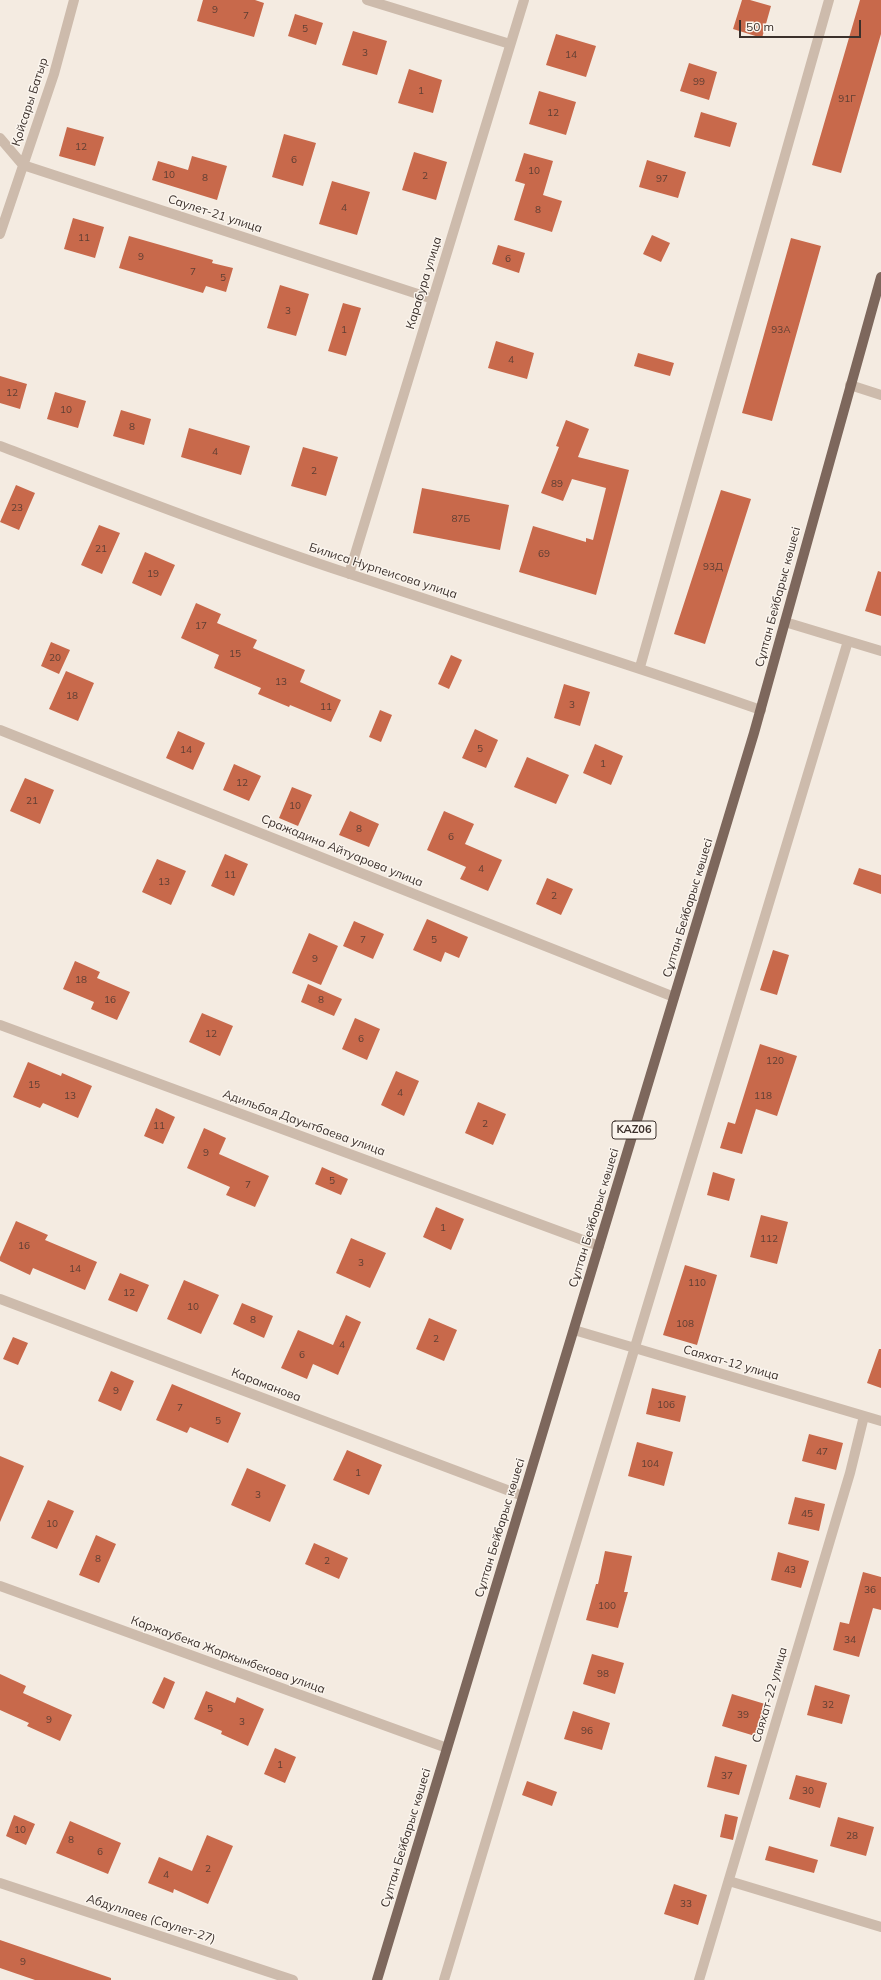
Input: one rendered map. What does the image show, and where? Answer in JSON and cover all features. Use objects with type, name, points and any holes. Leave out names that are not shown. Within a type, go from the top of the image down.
[{"type":"main road","name":"Сұлтан Бейбарыс көшесі","points":[[377,1980],[761,710],[881,277]]},
{"type":"street","name":"Қойсары Батыр","points":[[0,234],[54,74],[74,0]]},
{"type":"street","points":[[366,0],[510,44]]},
{"type":"street","name":"Карабура улица","points":[[349,574],[524,0]]},
{"type":"street","points":[[640,667],[829,0]]},
{"type":"street","points":[[0,138],[23,165]]},
{"type":"street","name":"Саулет-21 улица","points":[[23,165],[433,299]]},
{"type":"street","points":[[850,385],[881,395]]},
{"type":"street","name":"Билиса Нурпеисова улица","points":[[0,446],[248,540],[349,574],[640,667],[761,710]]},
{"type":"street","points":[[785,622],[881,651]]},
{"type":"street","points":[[444,1980],[848,641]]},
{"type":"street","name":"Сражадина Айтуарова улица","points":[[0,730],[674,997]]},
{"type":"street","name":"Адильбая Дауытбаева улица","points":[[0,1025],[599,1246]]},
{"type":"street","name":"Караманова","points":[[0,1299],[523,1496]]},
{"type":"street","name":"Саяхат-12 улица","points":[[574,1330],[881,1421]]},
{"type":"street","name":"Саяхат-22 улица","points":[[699,1980],[850,1473],[864,1416]]},
{"type":"street","name":"Каржаубека Жаркымбекова улица","points":[[0,1586],[447,1748]]},
{"type":"street","points":[[729,1881],[881,1927]]},
{"type":"street","name":"Абдуллаев (Саулет-27)","points":[[0,1883],[293,1980]]},
{"type":"building","points":[[203,0],[255,0],[264,3],[254,37],[197,21]]},
{"type":"building","points":[[742,0],[750,0],[771,6],[762,38],[733,29]]},
{"type":"building","points":[[860,0],[881,0],[881,34],[841,173],[812,165]]},
{"type":"building","points":[[295,14],[323,23],[316,45],[288,36]]},
{"type":"building","points":[[353,31],[387,41],[377,75],[342,65]]},
{"type":"building","points":[[556,34],[596,46],[586,77],[546,65]]},
{"type":"building","points":[[689,63],[717,72],[709,100],[680,91]]},
{"type":"building","points":[[409,69],[442,80],[433,113],[398,103]]},
{"type":"building","points":[[539,91],[576,102],[566,135],[529,124]]},
{"type":"building","points":[[701,112],[737,123],[730,147],[694,137]]},
{"type":"building","points":[[67,127],[104,137],[95,166],[59,156]]},
{"type":"building","points":[[284,134],[316,143],[303,186],[272,177]]},
{"type":"building","points":[[414,152],[447,162],[436,200],[402,190]]},
{"type":"building","points":[[524,153],[553,161],[543,195],[562,201],[552,232],[514,220],[525,184],[515,181]]},
{"type":"building","points":[[192,156],[227,166],[217,200],[152,180],[158,161],[188,170]]},
{"type":"building","points":[[647,160],[686,172],[678,198],[639,187]]},
{"type":"building","points":[[332,181],[370,192],[357,235],[319,224]]},
{"type":"building","points":[[73,218],[104,227],[95,258],[64,249]]},
{"type":"building","points":[[652,235],[670,243],[661,262],[643,254]]},
{"type":"building","points":[[129,236],[213,260],[212,263],[233,268],[226,292],[206,286],[203,293],[119,268]]},
{"type":"building","points":[[791,238],[821,246],[772,421],[742,413]]},
{"type":"building","points":[[498,245],[525,253],[519,273],[492,264]]},
{"type":"building","points":[[280,285],[309,294],[296,336],[267,328]]},
{"type":"building","points":[[343,303],[361,308],[346,356],[328,351]]},
{"type":"building","points":[[496,341],[534,353],[527,379],[488,368]]},
{"type":"building","points":[[638,353],[674,363],[670,376],[634,366]]},
{"type":"building","points":[[0,376],[27,384],[20,409],[0,403]]},
{"type":"building","points":[[55,392],[86,401],[78,428],[47,419]]},
{"type":"building","points":[[121,410],[151,419],[144,445],[113,436]]},
{"type":"building","points":[[566,420],[589,429],[578,457],[629,470],[596,595],[519,572],[533,526],[586,542],[586,538],[593,540],[606,488],[572,479],[563,501],[541,493],[559,447],[556,446]]},
{"type":"building","points":[[189,428],[250,446],[241,475],[181,457]]},
{"type":"building","points":[[303,447],[338,457],[326,496],[291,486]]},
{"type":"building","points":[[16,485],[35,493],[19,530],[0,522]]},
{"type":"building","points":[[422,488],[509,505],[500,550],[413,533]]},
{"type":"building","points":[[721,490],[751,499],[705,644],[674,634]]},
{"type":"building","points":[[99,525],[120,533],[102,574],[81,565]]},
{"type":"building","points":[[145,552],[175,565],[161,596],[132,583]]},
{"type":"building","points":[[878,571],[881,572],[881,616],[865,611]]},
{"type":"building","points":[[196,603],[221,614],[217,623],[257,640],[253,648],[305,670],[300,682],[341,700],[331,722],[258,694],[261,688],[214,668],[219,655],[181,638]]},
{"type":"building","points":[[51,642],[70,650],[59,674],[41,666]]},
{"type":"building","points":[[451,655],[462,660],[449,689],[438,684]]},
{"type":"building","points":[[66,671],[94,683],[78,721],[49,709]]},
{"type":"building","points":[[564,684],[590,692],[580,726],[554,718]]},
{"type":"building","points":[[380,710],[392,715],[381,742],[369,737]]},
{"type":"building","points":[[475,729],[498,740],[486,768],[462,758]]},
{"type":"building","points":[[178,731],[205,743],[193,770],[166,758]]},
{"type":"building","points":[[595,744],[623,756],[611,785],[583,773]]},
{"type":"building","points":[[527,757],[569,775],[556,804],[514,787]]},
{"type":"building","points":[[234,764],[261,776],[249,801],[223,790]]},
{"type":"building","points":[[25,778],[54,790],[40,824],[10,811]]},
{"type":"building","points":[[292,787],[312,795],[298,826],[279,818]]},
{"type":"building","points":[[350,811],[379,824],[369,847],[339,835]]},
{"type":"building","points":[[444,811],[474,824],[465,844],[502,860],[488,891],[460,879],[466,867],[427,850]]},
{"type":"building","points":[[225,854],[248,864],[234,896],[211,886]]},
{"type":"building","points":[[157,859],[186,871],[171,905],[142,892]]},
{"type":"building","points":[[859,868],[881,875],[881,894],[853,884]]},
{"type":"building","points":[[547,878],[573,889],[561,915],[536,904]]},
{"type":"building","points":[[427,919],[468,937],[459,958],[445,952],[441,962],[413,950]]},
{"type":"building","points":[[354,921],[384,934],[373,959],[343,946]]},
{"type":"building","points":[[309,933],[338,946],[321,985],[292,973]]},
{"type":"building","points":[[773,950],[789,955],[777,995],[760,990]]},
{"type":"building","points":[[75,961],[100,972],[97,978],[130,992],[117,1020],[91,1009],[94,1002],[63,989]]},
{"type":"building","points":[[308,984],[342,999],[334,1016],[301,1002]]},
{"type":"building","points":[[202,1013],[233,1026],[220,1056],[189,1042]]},
{"type":"building","points":[[355,1018],[380,1029],[367,1060],[342,1049]]},
{"type":"building","points":[[760,1044],[797,1056],[777,1116],[756,1109],[742,1154],[720,1148],[728,1122],[735,1124]]},
{"type":"building","points":[[28,1062],[61,1076],[62,1073],[92,1086],[78,1118],[43,1103],[40,1108],[13,1097]]},
{"type":"building","points":[[396,1071],[419,1081],[404,1116],[381,1105]]},
{"type":"building","points":[[478,1102],[506,1114],[493,1145],[465,1133]]},
{"type":"building","points":[[156,1108],[175,1117],[163,1144],[144,1136]]},
{"type":"building","points":[[204,1128],[226,1138],[219,1154],[269,1176],[255,1207],[226,1195],[230,1187],[187,1168]]},
{"type":"building","points":[[322,1167],[348,1179],[341,1195],[315,1184]]},
{"type":"building","points":[[713,1172],[735,1179],[729,1201],[707,1195]]},
{"type":"building","points":[[436,1207],[464,1219],[451,1250],[423,1237]]},
{"type":"building","points":[[761,1215],[788,1222],[777,1264],[750,1257]]},
{"type":"building","points":[[16,1221],[48,1235],[45,1240],[97,1262],[85,1290],[33,1268],[30,1275],[0,1261],[0,1257]]},
{"type":"building","points":[[351,1238],[386,1253],[370,1288],[336,1273]]},
{"type":"building","points":[[685,1265],[717,1275],[697,1345],[663,1335]]},
{"type":"building","points":[[120,1273],[149,1285],[137,1312],[108,1300]]},
{"type":"building","points":[[184,1280],[219,1295],[201,1334],[167,1319]]},
{"type":"building","points":[[242,1303],[273,1316],[264,1338],[233,1324]]},
{"type":"building","points":[[346,1315],[361,1322],[338,1375],[313,1364],[307,1379],[281,1368],[298,1330],[333,1345]]},
{"type":"building","points":[[429,1318],[457,1330],[444,1361],[416,1349]]},
{"type":"building","points":[[13,1337],[28,1343],[18,1365],[3,1359]]},
{"type":"building","points":[[879,1349],[881,1349],[881,1388],[867,1383]]},
{"type":"building","points":[[111,1371],[134,1381],[121,1411],[98,1401]]},
{"type":"building","points":[[172,1384],[241,1413],[228,1443],[190,1427],[187,1433],[156,1420]]},
{"type":"building","points":[[652,1388],[686,1396],[680,1422],[646,1414]]},
{"type":"building","points":[[809,1434],[843,1443],[836,1470],[802,1461]]},
{"type":"building","points":[[637,1442],[673,1452],[664,1486],[628,1476]]},
{"type":"building","points":[[347,1450],[382,1465],[369,1495],[333,1480]]},
{"type":"building","points":[[0,1456],[24,1466],[0,1522]]},
{"type":"building","points":[[247,1468],[286,1485],[270,1522],[231,1505]]},
{"type":"building","points":[[795,1497],[825,1504],[819,1531],[788,1524]]},
{"type":"building","points":[[48,1500],[74,1511],[57,1549],[31,1538]]},
{"type":"building","points":[[96,1535],[116,1544],[99,1583],[79,1575]]},
{"type":"building","points":[[314,1543],[348,1558],[339,1579],[305,1564]]},
{"type":"building","points":[[605,1551],[632,1556],[624,1592],[628,1592],[618,1628],[586,1620],[596,1584],[598,1584]]},
{"type":"building","points":[[778,1552],[809,1561],[801,1588],[771,1580]]},
{"type":"building","points":[[863,1572],[881,1577],[881,1610],[873,1608],[859,1657],[833,1650],[840,1622],[849,1624]]},
{"type":"building","points":[[592,1654],[624,1663],[615,1694],[583,1684]]},
{"type":"building","points":[[0,1674],[26,1686],[23,1693],[72,1715],[60,1741],[27,1726],[29,1723],[0,1710]]},
{"type":"building","points":[[164,1677],[175,1682],[164,1709],[152,1703]]},
{"type":"building","points":[[815,1685],[850,1695],[842,1724],[807,1715]]},
{"type":"building","points":[[206,1691],[235,1703],[237,1697],[264,1709],[248,1746],[221,1734],[222,1731],[194,1719]]},
{"type":"building","points":[[732,1694],[765,1704],[755,1736],[722,1726]]},
{"type":"building","points":[[573,1711],[610,1723],[602,1750],[564,1739]]},
{"type":"building","points":[[275,1748],[296,1757],[285,1783],[264,1774]]},
{"type":"building","points":[[715,1756],[747,1765],[739,1795],[707,1787]]},
{"type":"building","points":[[796,1775],[827,1783],[820,1808],[789,1799]]},
{"type":"building","points":[[527,1781],[557,1792],[552,1806],[522,1795]]},
{"type":"building","points":[[725,1814],[738,1817],[733,1840],[720,1837]]},
{"type":"building","points":[[14,1815],[35,1824],[26,1845],[6,1836]]},
{"type":"building","points":[[838,1817],[874,1827],[866,1856],[830,1846]]},
{"type":"building","points":[[70,1821],[121,1843],[108,1874],[56,1853]]},
{"type":"building","points":[[207,1835],[233,1846],[208,1904],[174,1889],[173,1893],[148,1883],[159,1857],[192,1871]]},
{"type":"building","points":[[769,1846],[818,1860],[814,1873],[765,1860]]},
{"type":"building","points":[[674,1884],[707,1895],[698,1925],[664,1914]]},
{"type":"building","points":[[0,1940],[111,1978],[111,1980],[35,1980],[0,1968]]}]
